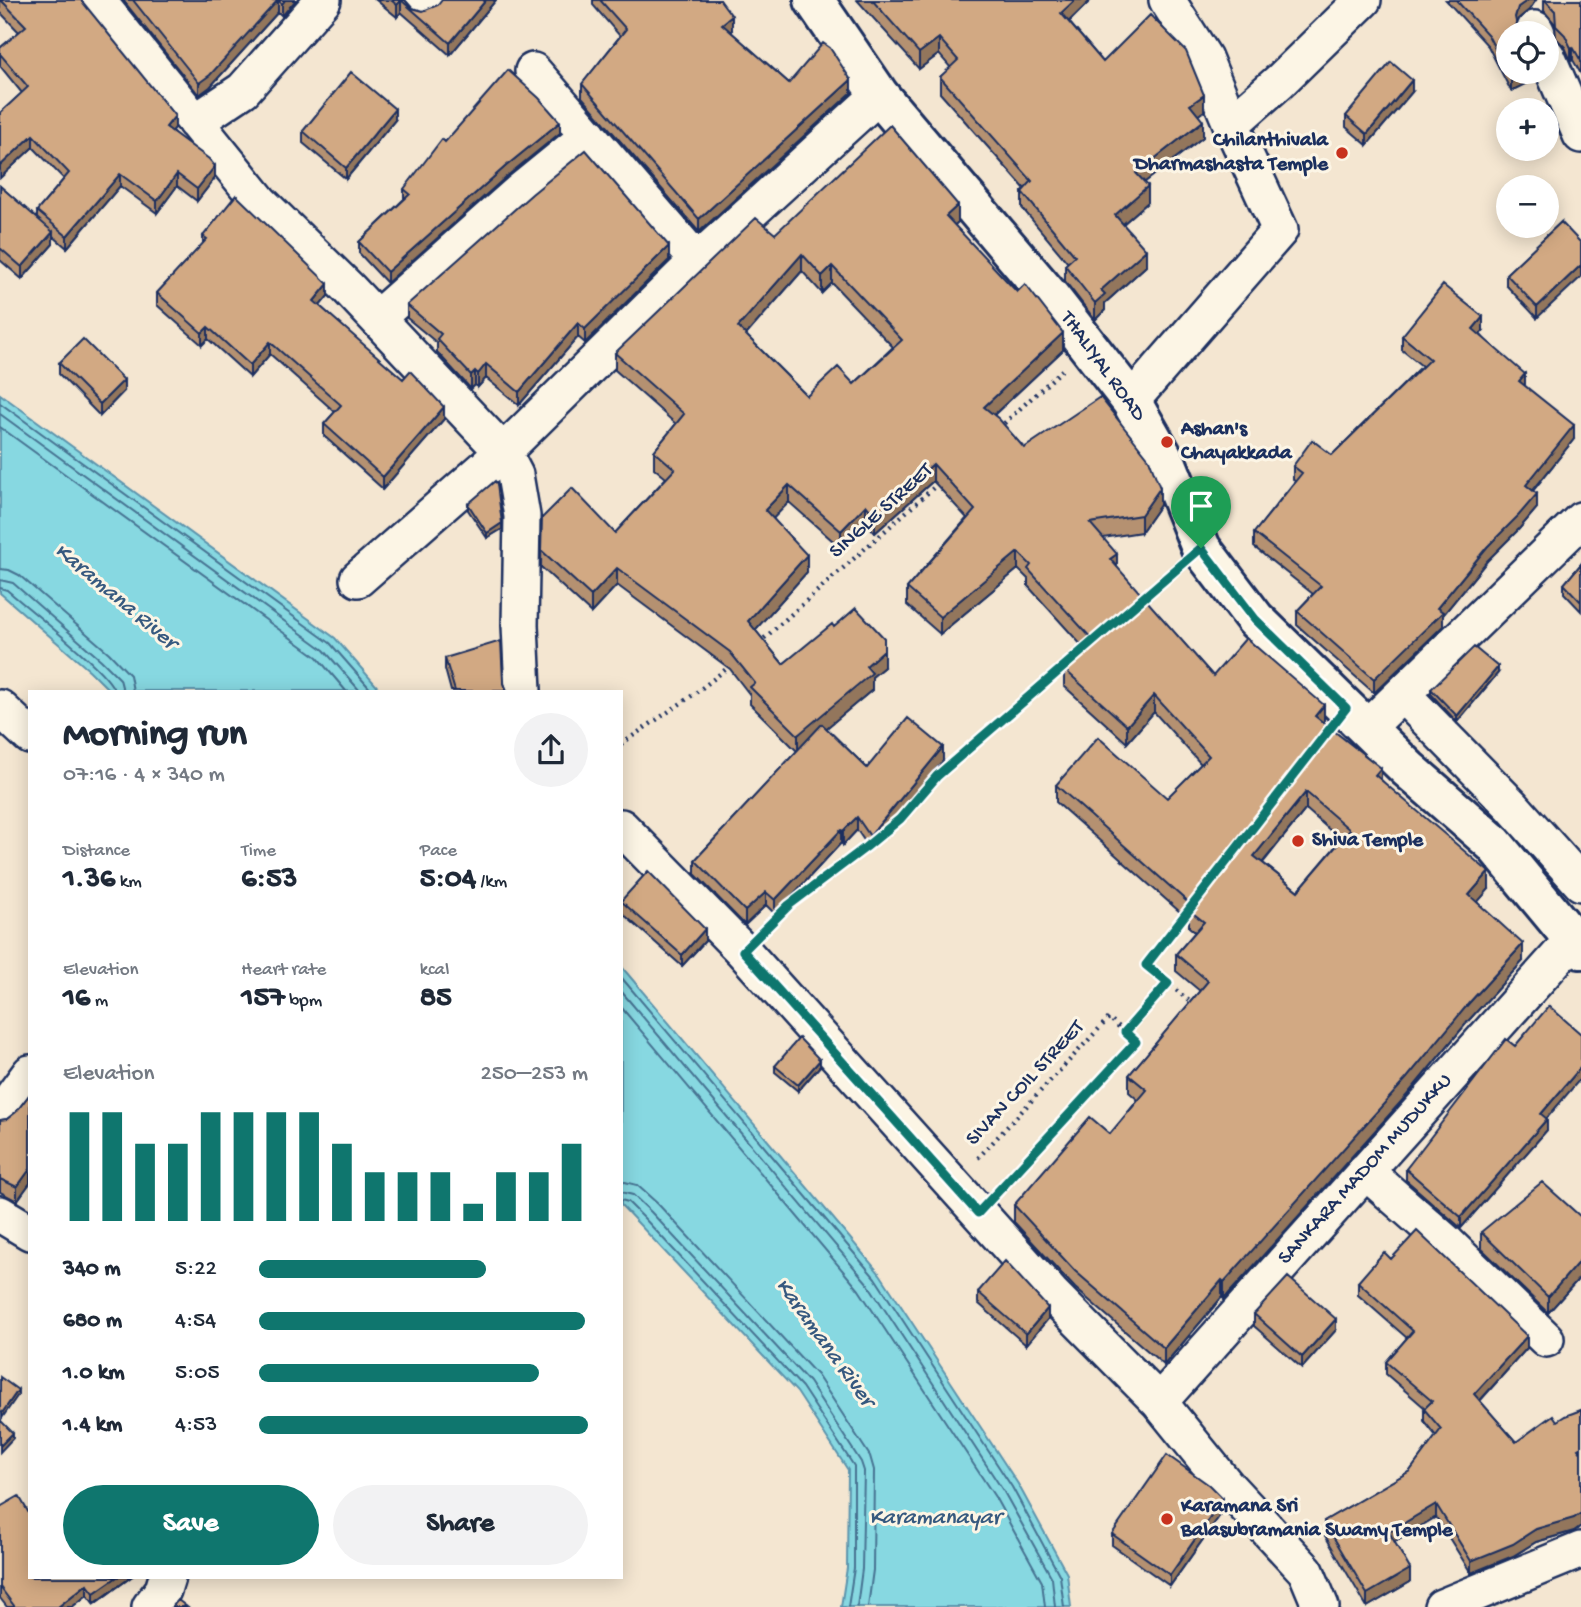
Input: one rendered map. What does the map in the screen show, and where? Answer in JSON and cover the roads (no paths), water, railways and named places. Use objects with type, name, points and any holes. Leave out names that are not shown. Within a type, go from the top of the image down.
[{"type":"street","points":[[97,0],[260,202],[377,318],[503,452],[515,475],[522,516],[520,625],[523,690]]},
{"type":"street","points":[[195,122],[243,90],[323,0]]},
{"type":"street","name":"THALIYAL ROAD","points":[[814,0],[879,95],[1050,297],[1131,401],[1168,466],[1201,548],[1255,619],[1408,769],[1494,844],[1575,943]]},
{"type":"street","points":[[1131,401],[1280,230],[1204,58],[1167,0]]},
{"type":"street","points":[[1231,124],[1280,81],[1363,0]]},
{"type":"street","points":[[533,71],[697,261]]},
{"type":"street","points":[[1559,84],[1581,135]]},
{"type":"street","points":[[358,579],[503,452],[697,261],[879,95]]},
{"type":"street","points":[[377,318],[519,192],[589,135]]},
{"type":"street","points":[[1367,728],[1581,520]]},
{"type":"street","points":[[1402,694],[1512,806],[1581,883]]},
{"type":"street","points":[[0,708],[28,734]]},
{"type":"street","points":[[623,829],[743,951],[1051,1293],[1159,1402],[1227,1486],[1306,1571],[1321,1607]]},
{"type":"street","name":"SANKARA MADOM MUDUKKU","points":[[1159,1402],[1563,951],[1575,943]]},
{"type":"street","points":[[0,1114],[28,1076]]},
{"type":"street","points":[[1365,1171],[1448,1244],[1546,1339]]},
{"type":"street","points":[[0,1214],[28,1231]]},
{"type":"street","points":[[1442,1607],[1581,1550]]},
{"type":"street","points":[[150,1607],[163,1590],[166,1579]]},
{"type":"water","name":"Karamana River","points":[[0,394],[335,638],[380,690],[109,690],[0,593]]},
{"type":"water","name":"Karamanayar","points":[[623,968],[880,1274],[1018,1484],[1067,1574],[1071,1607],[841,1607],[847,1568],[848,1470],[797,1392],[623,1207]]},
{"type":"place","name":"Chilanthivala Dharmashasta Temple","points":[[1342,153]]},
{"type":"place","name":"Ashan's Chayakkada","points":[[1167,442]]},
{"type":"place","name":"Shiva Temple","points":[[1298,841]]},
{"type":"place","name":"Karamana Sri Balasubramania Swamy Temple","points":[[1167,1519]]}]
